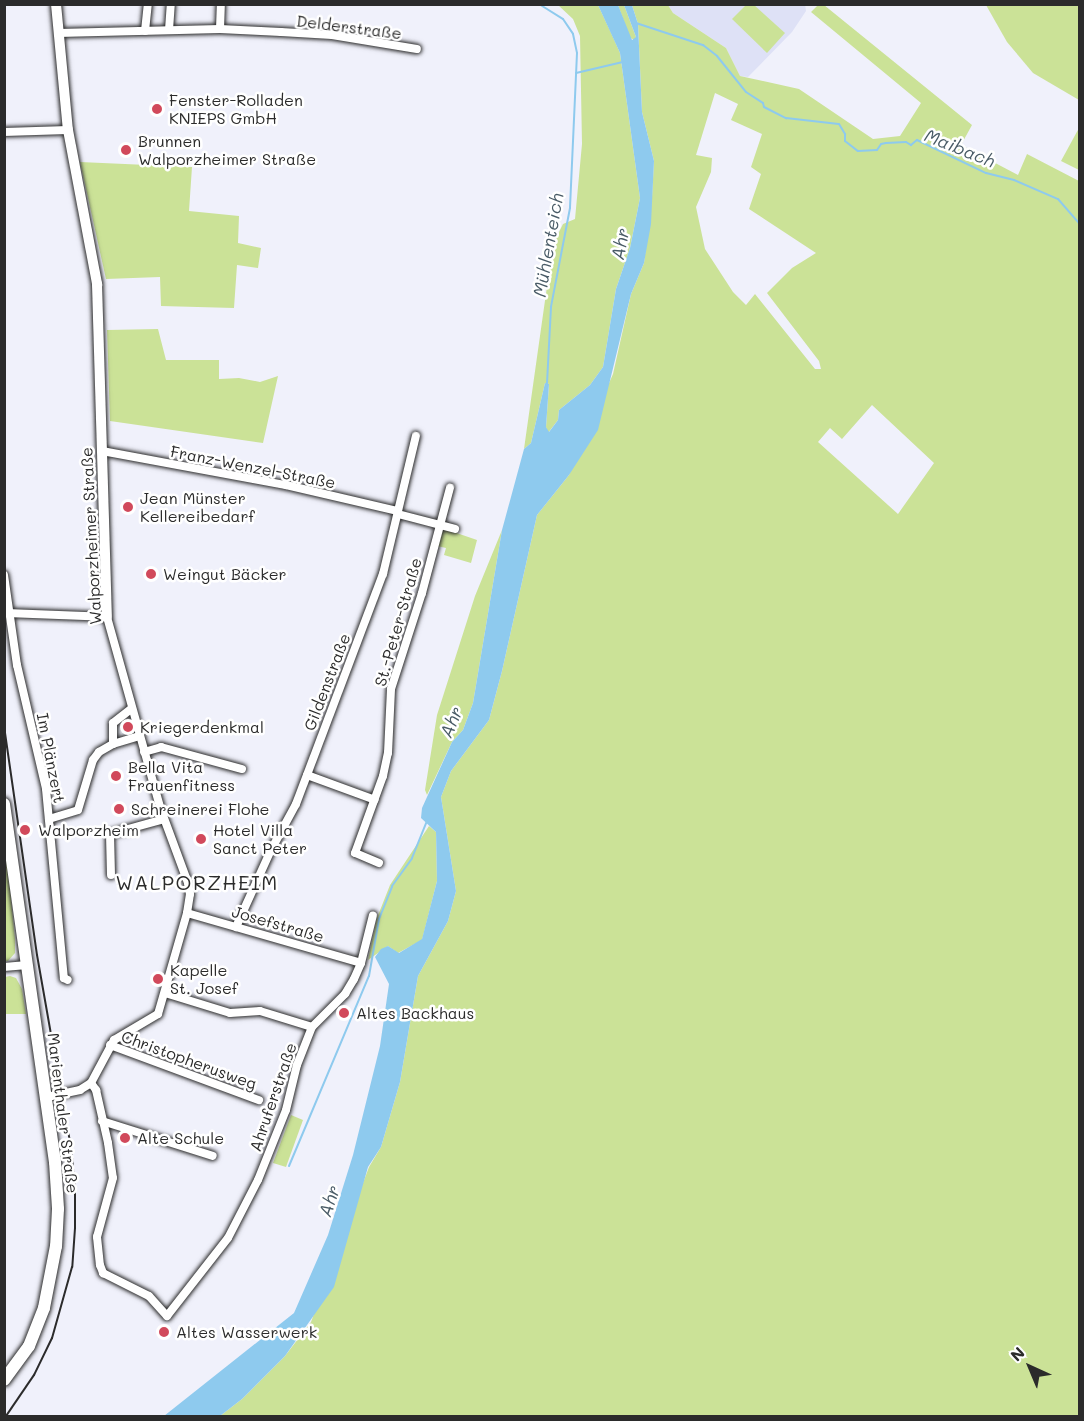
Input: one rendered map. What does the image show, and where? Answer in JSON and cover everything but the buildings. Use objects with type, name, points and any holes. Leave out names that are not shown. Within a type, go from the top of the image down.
[{"type":"main road","name":"Marienthaler Straße","points":[[4,804],[58,1187],[56,1245],[49,1287],[38,1326],[24,1355],[4,1380]]},
{"type":"street","name":"Walporzheimer Straße","points":[[56,4],[68,130],[97,284],[107,617],[144,752],[188,883],[187,913],[158,1014],[153,1019],[125,1031],[110,1045],[91,1083]]},
{"type":"street","points":[[145,31],[148,4]]},
{"type":"street","points":[[169,30],[171,4]]},
{"type":"street","points":[[220,29],[221,4]]},
{"type":"street","name":"Delderstraße","points":[[58,33],[220,29],[332,35],[417,49]]},
{"type":"street","points":[[4,132],[68,130]]},
{"type":"street","name":"Gildenstraße","points":[[236,927],[271,850],[296,804],[383,574],[416,436]]},
{"type":"street","name":"Franz-Wenzel-Straße","points":[[102,451],[286,485],[455,529]]},
{"type":"street","name":"St.-Peter-Straße","points":[[379,863],[355,853],[375,800],[388,753],[391,689],[450,488]]},
{"type":"street","name":"Im Plänzert","points":[[4,575],[7,612],[17,665],[41,760],[64,978],[68,981]]},
{"type":"street","points":[[7,612],[107,617]]},
{"type":"street","points":[[113,744],[113,723],[132,708]]},
{"type":"street","points":[[49,819],[78,810],[93,760],[99,752],[113,744],[140,736]]},
{"type":"street","points":[[144,752],[161,747],[242,769]]},
{"type":"street","points":[[307,775],[375,800]]},
{"type":"street","points":[[111,875],[110,834],[165,819]]},
{"type":"street","name":"Josefstraße","points":[[187,913],[359,962]]},
{"type":"street","name":"Ahruferstraße","points":[[102,1121],[113,1178],[97,1237],[100,1265],[103,1273],[149,1296],[167,1316],[228,1238],[258,1180],[286,1110],[297,1065],[312,1027],[345,994],[359,962],[373,915]]},
{"type":"street","points":[[4,967],[27,965]]},
{"type":"street","points":[[165,993],[230,1013],[260,1011],[312,1027]]},
{"type":"street","name":"Christopherusweg","points":[[110,1045],[259,1100]]},
{"type":"street","points":[[46,1097],[80,1090],[91,1083],[96,1090],[102,1121],[213,1156]]},
{"type":"shaded area","points":[[805,4],[806,11],[792,32],[748,77],[740,76],[726,48],[673,13],[668,5]]},
{"type":"green space","points":[[558,5],[598,5],[620,53],[640,198],[630,248],[616,289],[603,367],[590,385],[559,410],[558,420],[548,433],[546,427],[549,384],[545,383],[531,443],[524,449],[553,244],[563,224],[575,219],[582,144],[580,36],[573,19]]},
{"type":"green space","points":[[618,5],[624,5],[636,37],[635,40],[630,38]]},
{"type":"green space","points":[[632,5],[668,5],[673,13],[726,48],[740,76],[799,89],[873,139],[900,136],[921,103],[811,12],[818,5],[824,5],[972,125],[961,145],[1018,175],[1027,154],[1079,181],[1079,1416],[220,1416],[242,1399],[285,1356],[311,1322],[369,1167],[381,1147],[400,1082],[418,976],[448,921],[456,891],[441,797],[451,771],[489,720],[537,515],[569,475],[613,374],[631,294],[644,263],[654,161],[642,112],[638,24]],"holes":[[[715,93],[738,104],[731,120],[762,134],[751,167],[761,174],[749,209],[816,253],[792,268],[767,293],[819,361],[821,369],[815,369],[755,294],[746,305],[733,292],[705,249],[696,207],[711,172],[712,158],[696,155]],[[872,405],[934,463],[898,514],[818,442],[830,428],[842,439]]]},
{"type":"green space","points":[[746,5],[754,5],[785,33],[767,53],[732,19]]},
{"type":"green space","points":[[986,5],[1079,5],[1079,100],[1033,73],[1007,42]]},
{"type":"green space","points":[[1079,128],[1079,170],[1061,161]]},
{"type":"green space","points":[[80,162],[192,167],[189,211],[239,216],[238,243],[261,248],[258,268],[237,265],[234,308],[161,306],[160,277],[106,279]]},
{"type":"green space","points":[[158,329],[166,360],[219,360],[219,379],[239,378],[260,382],[278,376],[263,443],[110,421],[107,330]]},
{"type":"green space","points":[[442,528],[477,540],[471,563],[444,555],[446,548],[437,546]]},
{"type":"green space","points":[[502,530],[473,703],[463,730],[452,742],[427,795],[425,790],[437,715],[475,596]]},
{"type":"green space","points":[[429,826],[436,832],[437,881],[422,940],[398,953],[388,946],[368,960],[377,918],[390,885]]},
{"type":"green space","points":[[5,839],[15,939],[15,953],[8,961],[5,961]]},
{"type":"green space","points":[[5,977],[16,978],[22,989],[26,1014],[5,1014]]},
{"type":"green space","points":[[291,1115],[303,1120],[286,1167],[273,1163]]},
{"type":"water","points":[[598,5],[618,5],[632,40],[636,37],[624,5],[632,5],[638,24],[642,112],[654,161],[651,224],[644,263],[631,294],[598,430],[569,475],[537,515],[489,720],[451,771],[441,797],[456,891],[448,921],[418,976],[400,1082],[381,1147],[368,1167],[334,1287],[285,1356],[242,1399],[220,1416],[164,1416],[294,1313],[328,1235],[353,1155],[380,1046],[389,984],[375,957],[381,949],[388,946],[399,953],[422,939],[437,881],[436,832],[421,818],[422,808],[452,742],[463,730],[473,703],[502,530],[524,449],[531,443],[545,383],[549,384],[546,427],[549,432],[558,420],[559,410],[590,385],[603,367],[616,289],[630,248],[640,198],[620,53]]},
{"type":"waterway","name":"Mühlenteich","points":[[539,4],[563,19],[573,34],[577,53],[570,208],[551,307],[547,384]]},
{"type":"waterway","name":"Maibach","points":[[636,23],[703,45],[717,56],[746,92],[763,103],[764,107],[786,118],[839,124],[845,134],[845,141],[858,151],[877,150],[881,144],[886,143],[906,142],[911,145],[917,140],[986,173],[1014,180],[1058,199],[1080,224]]},
{"type":"waterway","points":[[576,73],[623,62]]},
{"type":"waterway","points":[[289,1166],[369,976],[379,919],[392,886],[412,858],[427,821]]},
{"type":"railway","points":[[4,726],[37,955],[71,1147],[75,1189],[72,1267],[52,1338],[34,1375],[6,1416]]},
{"type":"place","name":"Fenster-Rolladen KNIEPS GmbH","points":[[157,109]]},
{"type":"place","name":"Brunnen Walporzheimer Straße","points":[[126,150]]},
{"type":"place","name":"Jean Münster Kellereibedarf","points":[[128,507]]},
{"type":"place","name":"Weingut Bäcker","points":[[151,574]]},
{"type":"place","name":"Kriegerdenkmal","points":[[128,727]]},
{"type":"place","name":"Bella Vita Frauenfitness","points":[[116,776]]},
{"type":"place","name":"Schreinerei Flohe","points":[[119,809]]},
{"type":"place","name":"Walporzheim","points":[[25,830]]},
{"type":"place","name":"Hotel Villa Sanct Peter","points":[[201,839]]},
{"type":"place","name":"Kapelle St. Josef","points":[[158,979]]},
{"type":"place","name":"Altes Backhaus","points":[[344,1013]]},
{"type":"place","name":"Alte Schule","points":[[125,1138]]},
{"type":"place","name":"Altes Wasserwerk","points":[[164,1332]]},
{"type":"district","name":"WALPORZHEIM","points":[[197,882]]},
{"type":"water label","name":"Ahr","points":[[620,244]]},
{"type":"water label","name":"Ahr","points":[[451,722]]},
{"type":"water label","name":"Ahr","points":[[329,1201]]}]
